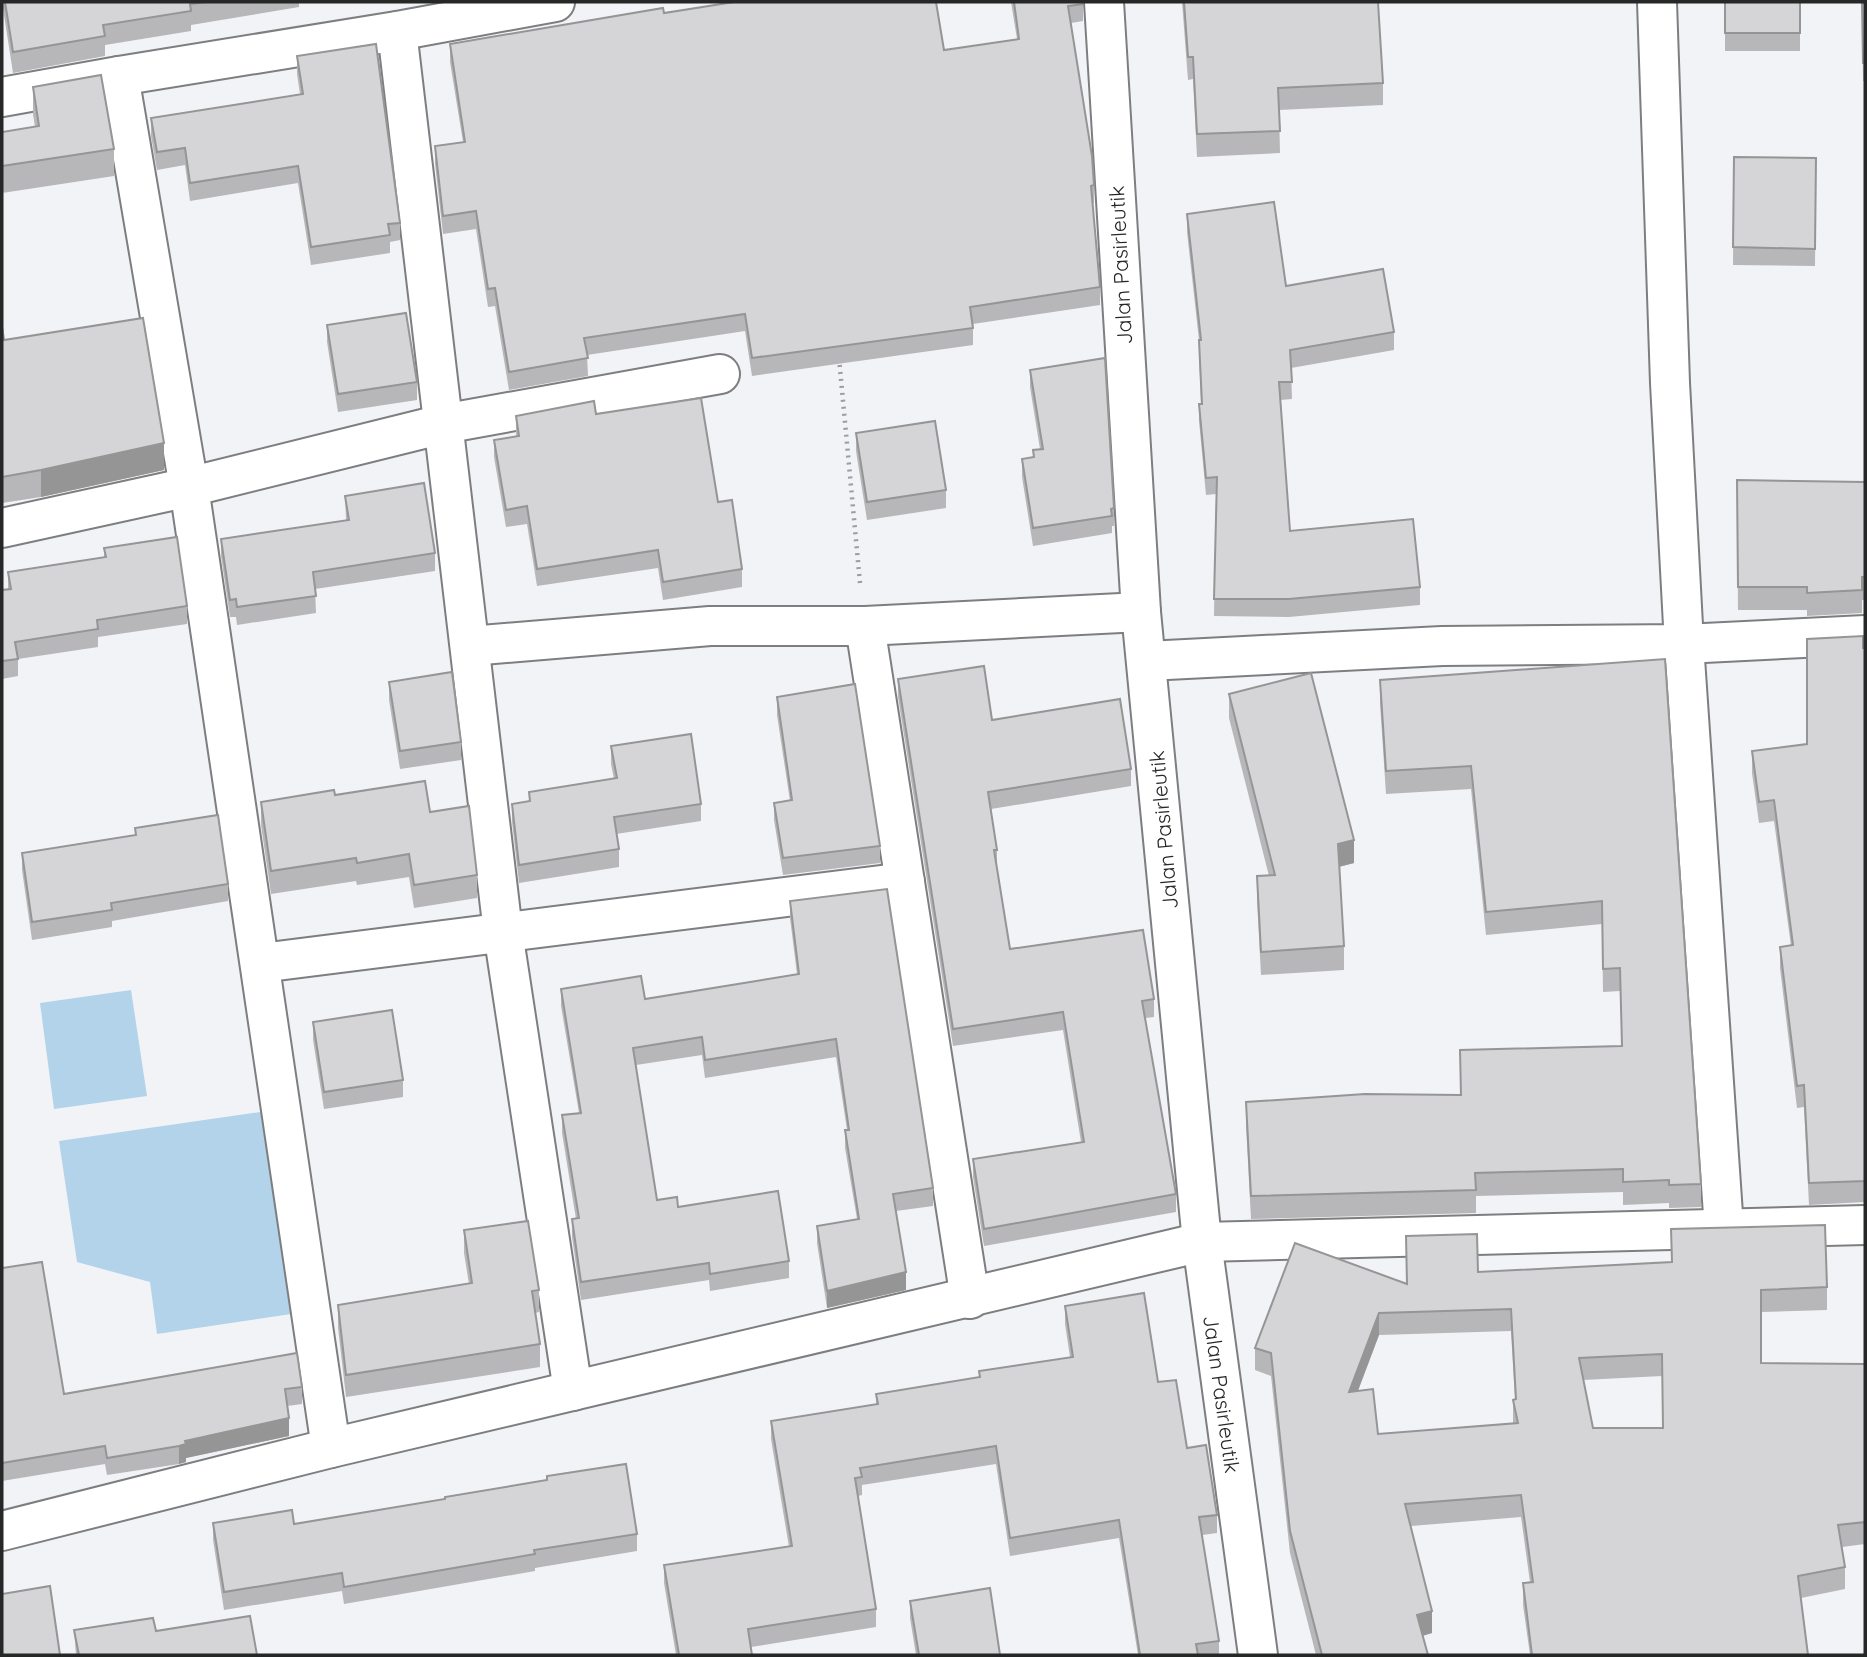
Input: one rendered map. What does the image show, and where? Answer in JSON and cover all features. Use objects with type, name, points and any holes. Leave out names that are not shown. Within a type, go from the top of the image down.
[{"type":"street","points":[[2,97],[555,2]]},
{"type":"street","name":"Jalan Pasirleutik","points":[[1104,2],[1141,612],[1202,1242],[1258,1655]]},
{"type":"street","points":[[1657,2],[1670,383],[1684,644],[1724,1229]]},
{"type":"street","points":[[397,31],[503,932],[573,1391]]},
{"type":"street","points":[[119,76],[189,487],[331,1448]]},
{"type":"street","points":[[2,528],[189,487],[443,424],[720,374]]},
{"type":"street","points":[[470,646],[710,626],[864,626],[1141,612]]},
{"type":"street","points":[[864,626],[970,1298]]},
{"type":"street","points":[[1147,661],[1442,646],[1684,644],[1865,635]]},
{"type":"street","points":[[261,963],[905,882]]},
{"type":"street","points":[[2,1531],[331,1448],[1202,1242],[1865,1225]]},
{"type":"path","points":[[838,348],[864,626]]},
{"type":"water","points":[[131,990],[147,1096],[54,1109],[40,1003]]},
{"type":"water","points":[[267,1111],[298,1313],[157,1334],[150,1282],[77,1262],[59,1141]]},
{"type":"building","points":[[5,2],[207,2],[190,4],[191,11],[103,25],[105,36],[13,52]]},
{"type":"building","points":[[734,2],[936,2],[944,50],[1019,39],[1014,2],[1083,2],[1068,6],[1092,156],[1094,185],[1091,186],[1100,287],[970,307],[973,328],[752,358],[745,314],[584,338],[588,358],[509,372],[495,288],[488,289],[476,211],[443,216],[435,146],[465,142],[450,44],[663,8],[664,13]]},
{"type":"building","points":[[1184,2],[1378,2],[1383,83],[1278,88],[1280,131],[1197,134],[1193,57],[1188,57]]},
{"type":"building","points":[[1725,2],[1800,2],[1800,33],[1725,33]]},
{"type":"building","points":[[1862,3],[1865,3],[1865,63],[1863,63]]},
{"type":"building","points":[[376,44],[400,223],[388,224],[390,235],[311,247],[298,166],[190,183],[185,148],[157,152],[151,118],[303,94],[297,56]]},
{"type":"building","points":[[101,75],[114,149],[2,166],[2,132],[39,126],[33,87]]},
{"type":"building","points":[[1734,157],[1816,158],[1815,249],[1733,247]]},
{"type":"building","points":[[1274,202],[1286,286],[1383,269],[1394,332],[1290,350],[1292,382],[1279,382],[1290,531],[1413,519],[1420,587],[1289,599],[1214,599],[1217,477],[1206,478],[1199,404],[1202,404],[1201,340],[1187,214]]},
{"type":"building","points":[[406,313],[417,382],[338,394],[327,325]]},
{"type":"building","points":[[143,318],[164,443],[2,477],[2,327],[4,340]]},
{"type":"building","points":[[1105,358],[1114,508],[1111,509],[1112,516],[1033,528],[1022,459],[1034,457],[1033,450],[1043,449],[1030,370]]},
{"type":"building","points":[[701,398],[718,502],[732,500],[742,569],[663,582],[658,550],[537,569],[527,506],[506,510],[494,440],[519,436],[516,416],[594,401],[596,414]]},
{"type":"building","points":[[935,421],[946,490],[867,502],[856,433]]},
{"type":"building","points":[[1737,480],[1865,482],[1865,577],[1862,577],[1862,590],[1807,593],[1807,587],[1738,587]]},
{"type":"building","points":[[424,483],[435,553],[313,572],[316,596],[237,607],[236,599],[230,600],[221,539],[349,520],[345,496]]},
{"type":"building","points":[[177,537],[187,606],[97,620],[98,629],[15,642],[18,659],[2,661],[2,590],[11,589],[8,572],[106,557],[104,548]]},
{"type":"building","points":[[1863,636],[1865,1181],[1809,1183],[1804,1085],[1797,1086],[1780,947],[1793,945],[1774,800],[1759,802],[1752,751],[1807,744],[1807,639]]},
{"type":"building","points":[[1665,659],[1701,1184],[1669,1185],[1669,1180],[1623,1182],[1623,1169],[1475,1173],[1476,1190],[1251,1196],[1246,1102],[1365,1094],[1461,1095],[1460,1050],[1622,1046],[1620,968],[1603,969],[1602,901],[1486,912],[1471,766],[1386,771],[1380,680]]},
{"type":"building","points":[[984,666],[992,720],[1120,699],[1131,769],[988,792],[997,850],[994,850],[1010,949],[1143,930],[1154,999],[1142,1001],[1176,1194],[984,1229],[973,1159],[1084,1142],[1063,1012],[953,1029],[898,679]]},
{"type":"building","points":[[452,672],[461,742],[400,751],[389,682]]},
{"type":"building","points":[[1311,673],[1354,840],[1338,844],[1344,946],[1261,952],[1257,876],[1275,875],[1229,694]]},
{"type":"building","points":[[855,684],[880,846],[783,858],[774,803],[792,800],[777,697]]},
{"type":"building","points":[[691,734],[701,804],[614,817],[619,849],[519,865],[512,804],[530,801],[529,792],[617,778],[611,746]]},
{"type":"building","points":[[425,781],[430,812],[469,806],[477,875],[414,885],[409,854],[357,863],[356,858],[271,871],[261,802],[334,790],[335,795]]},
{"type":"building","points":[[218,815],[228,884],[111,903],[112,910],[32,922],[22,853],[136,835],[135,828]]},
{"type":"building","points":[[887,889],[933,1188],[893,1194],[906,1272],[827,1291],[817,1226],[859,1219],[845,1130],[849,1130],[836,1039],[705,1060],[702,1037],[633,1048],[657,1200],[677,1197],[678,1207],[778,1191],[789,1261],[710,1274],[709,1263],[581,1282],[572,1219],[579,1218],[562,1115],[581,1113],[561,989],[641,976],[645,999],[799,974],[790,901]]},
{"type":"building","points":[[392,1010],[403,1080],[324,1092],[313,1022]]},
{"type":"building","points":[[528,1221],[539,1290],[532,1291],[540,1344],[346,1375],[338,1305],[472,1283],[464,1230]]},
{"type":"building","points":[[1825,1225],[1827,1287],[1761,1290],[1761,1363],[1865,1364],[1865,1522],[1838,1525],[1845,1567],[1798,1576],[1808,1655],[1532,1655],[1523,1583],[1533,1582],[1521,1495],[1405,1504],[1432,1611],[1417,1615],[1428,1655],[1322,1655],[1290,1531],[1271,1353],[1255,1348],[1295,1243],[1407,1284],[1406,1236],[1477,1234],[1478,1272],[1672,1262],[1671,1229]],"holes":[[[1511,1309],[1516,1399],[1513,1400],[1518,1423],[1378,1434],[1373,1389],[1349,1392],[1379,1313]],[[1662,1354],[1663,1428],[1593,1428],[1579,1358]]]},
{"type":"building","points":[[42,1262],[64,1394],[297,1353],[302,1387],[285,1389],[289,1418],[185,1441],[186,1444],[179,1446],[107,1458],[105,1446],[2,1463],[2,1268]]},
{"type":"building","points":[[1144,1293],[1158,1382],[1176,1380],[1187,1448],[1206,1445],[1217,1515],[1199,1517],[1219,1641],[1196,1644],[1198,1655],[1140,1655],[1119,1520],[1010,1538],[996,1446],[860,1468],[862,1477],[855,1478],[876,1609],[748,1629],[752,1655],[679,1655],[664,1565],[792,1546],[771,1421],[878,1404],[876,1394],[980,1377],[979,1371],[1073,1357],[1065,1306]]},
{"type":"building","points":[[626,1464],[637,1534],[534,1550],[535,1554],[344,1587],[342,1573],[224,1592],[213,1523],[292,1510],[294,1524],[445,1499],[547,1480],[547,1476]]},
{"type":"building","points":[[50,1586],[60,1655],[2,1655],[2,1594]]},
{"type":"building","points":[[990,1588],[1000,1655],[919,1655],[910,1601]]},
{"type":"building","points":[[250,1616],[257,1655],[79,1655],[74,1630],[153,1618],[156,1631]]}]
